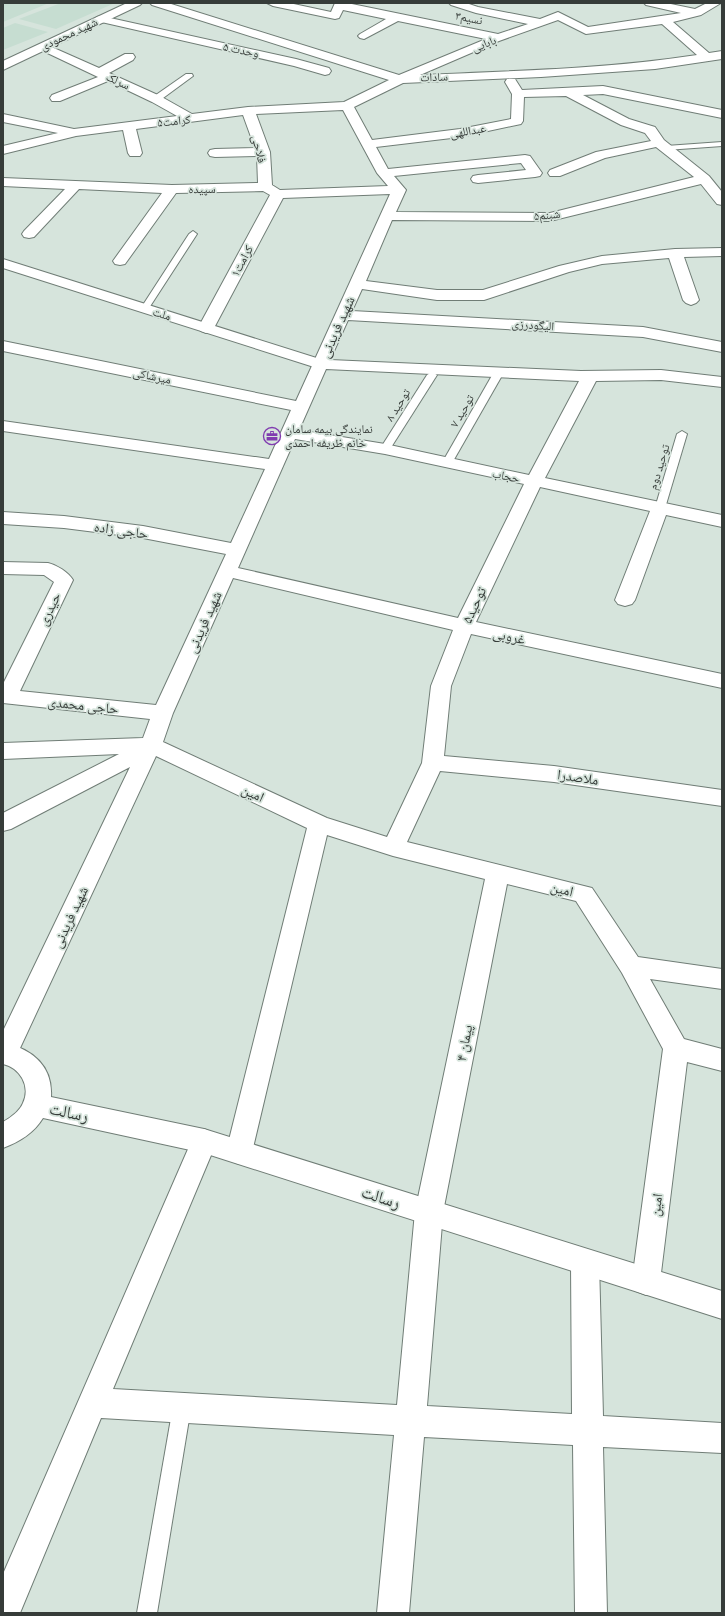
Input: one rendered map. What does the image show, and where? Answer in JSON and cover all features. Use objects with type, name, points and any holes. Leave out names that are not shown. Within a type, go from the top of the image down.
[{"type":"street","name":"شهید محمودی","points":[[3,66],[136,3]]},
{"type":"street","name":"سادات","points":[[156,3],[400,78],[506,74],[655,65],[722,55]]},
{"type":"street","points":[[273,3],[335,16],[341,5]]},
{"type":"street","points":[[455,3],[476,10],[541,23]]},
{"type":"street","points":[[650,3],[697,13]]},
{"type":"street","points":[[558,9],[586,31],[665,20],[697,13],[715,3]]},
{"type":"street","name":"نسیم۳","points":[[341,5],[500,38]]},
{"type":"street","name":"بابایی","points":[[347,106],[412,72],[541,23],[558,9]]},
{"type":"street","points":[[364,36],[397,17]]},
{"type":"street","name":"وحدت ۵","points":[[101,19],[296,62],[334,74]]},
{"type":"street","points":[[665,20],[706,57]]},
{"type":"street","name":"سرلک","points":[[43,47],[156,99],[192,119]]},
{"type":"street","points":[[56,98],[104,75],[129,57]]},
{"type":"street","points":[[506,74],[518,94],[603,90],[722,114]]},
{"type":"street","points":[[365,83],[380,88]]},
{"type":"street","points":[[568,92],[626,122],[650,130],[663,145],[704,179],[722,201]]},
{"type":"street","name":"عبداللهی","points":[[368,144],[460,133],[516,121],[518,94]]},
{"type":"street","points":[[347,106],[384,173],[399,190]]},
{"type":"street","name":"کرامت۵","points":[[3,150],[76,132],[248,111],[347,106]]},
{"type":"street","name":"فلاحی","points":[[248,111],[263,152],[272,191]]},
{"type":"street","points":[[3,118],[76,132]]},
{"type":"street","points":[[129,126],[135,153]]},
{"type":"street","points":[[3,138],[36,142]]},
{"type":"street","points":[[555,173],[601,155],[663,145]]},
{"type":"street","points":[[215,153],[263,152]]},
{"type":"street","points":[[384,173],[525,158],[535,173],[478,179]]},
{"type":"street","name":"شبنم۵","points":[[387,216],[550,217],[704,179]]},
{"type":"street","name":"سپیده","points":[[3,182],[172,189],[272,191],[399,190]]},
{"type":"street","points":[[29,234],[75,186]]},
{"type":"street","points":[[120,261],[172,189]]},
{"type":"street","name":"شهید فریدنی","points":[[4,1053],[151,745],[163,714],[399,190]]},
{"type":"street","name":"کرامت۱","points":[[206,328],[272,191]]},
{"type":"street","points":[[356,284],[437,295],[484,295],[564,269],[602,260],[675,253],[722,252]]},
{"type":"street","points":[[675,253],[691,300]]},
{"type":"street","name":"ملت","points":[[3,263],[320,364],[590,376],[661,375],[722,382]]},
{"type":"street","name":"الیگودرزی","points":[[343,315],[643,332],[722,347]]},
{"type":"street","name":"میرشاکی","points":[[3,346],[301,407]]},
{"type":"street","name":"توحید۵","points":[[393,846],[433,763],[441,686],[464,626],[534,482],[590,376]]},
{"type":"street","points":[[3,426],[275,465]]},
{"type":"street","name":"حجاب","points":[[289,433],[385,449],[722,521]]},
{"type":"street","points":[[625,600],[660,508]]},
{"type":"street","name":"حاجی زاده","points":[[3,518],[64,522],[143,532],[237,550]]},
{"type":"street","name":"حیدری","points":[[3,568],[48,569],[64,580],[5,697]]},
{"type":"street","name":"غروبی","points":[[227,571],[464,626],[722,681]]},
{"type":"street","name":"حاجی محمدی","points":[[5,697],[163,714]]},
{"type":"street","points":[[3,751],[151,745]]},
{"type":"street","points":[[3,823],[92,778],[151,745]]},
{"type":"street","name":"امین","points":[[151,745],[319,824],[393,846],[584,894],[631,966],[676,1048],[646,1281]]},
{"type":"street","name":"ملاصدرا","points":[[433,763],[554,774],[722,798]]},
{"type":"street","points":[[239,1152],[319,824]]},
{"type":"street","name":"پیمان ۴","points":[[393,1613],[429,1212],[498,873]]},
{"type":"street","points":[[631,966],[722,979]]},
{"type":"street","points":[[676,1048],[722,1060]]},
{"type":"street","points":[[3,1136],[17,1128],[28,1117],[36,1104],[39,1090],[36,1077],[30,1066],[19,1057],[4,1053]]},
{"type":"street","name":"رسالت","points":[[36,1104],[204,1140],[722,1305]]},
{"type":"street","points":[[3,1613],[204,1140]]},
{"type":"street","points":[[585,1262],[591,1613]]},
{"type":"street","points":[[93,1402],[722,1438]]},
{"type":"lane","points":[[156,99],[188,76]]},
{"type":"lane","points":[[663,145],[722,144]]},
{"type":"lane","points":[[145,308],[193,234]]},
{"type":"lane","name":"توحید ۷","points":[[447,463],[499,372]]},
{"type":"lane","name":"توحید ۸","points":[[385,449],[432,375]]},
{"type":"lane","name":"توحید دوم","points":[[660,508],[682,434]]},
{"type":"lane","points":[[147,1613],[182,1407]]},
{"type":"shaded area","points":[[3,3],[49,3],[3,22]]},
{"type":"shaded area","points":[[61,3],[115,3],[56,29],[19,19]]},
{"type":"shaded area","points":[[15,23],[48,32],[3,50],[3,28]]},
{"type":"place","name":"نمایندگی بیمه سامان خانم ظریفه احمدی","points":[[272,436]]}]
